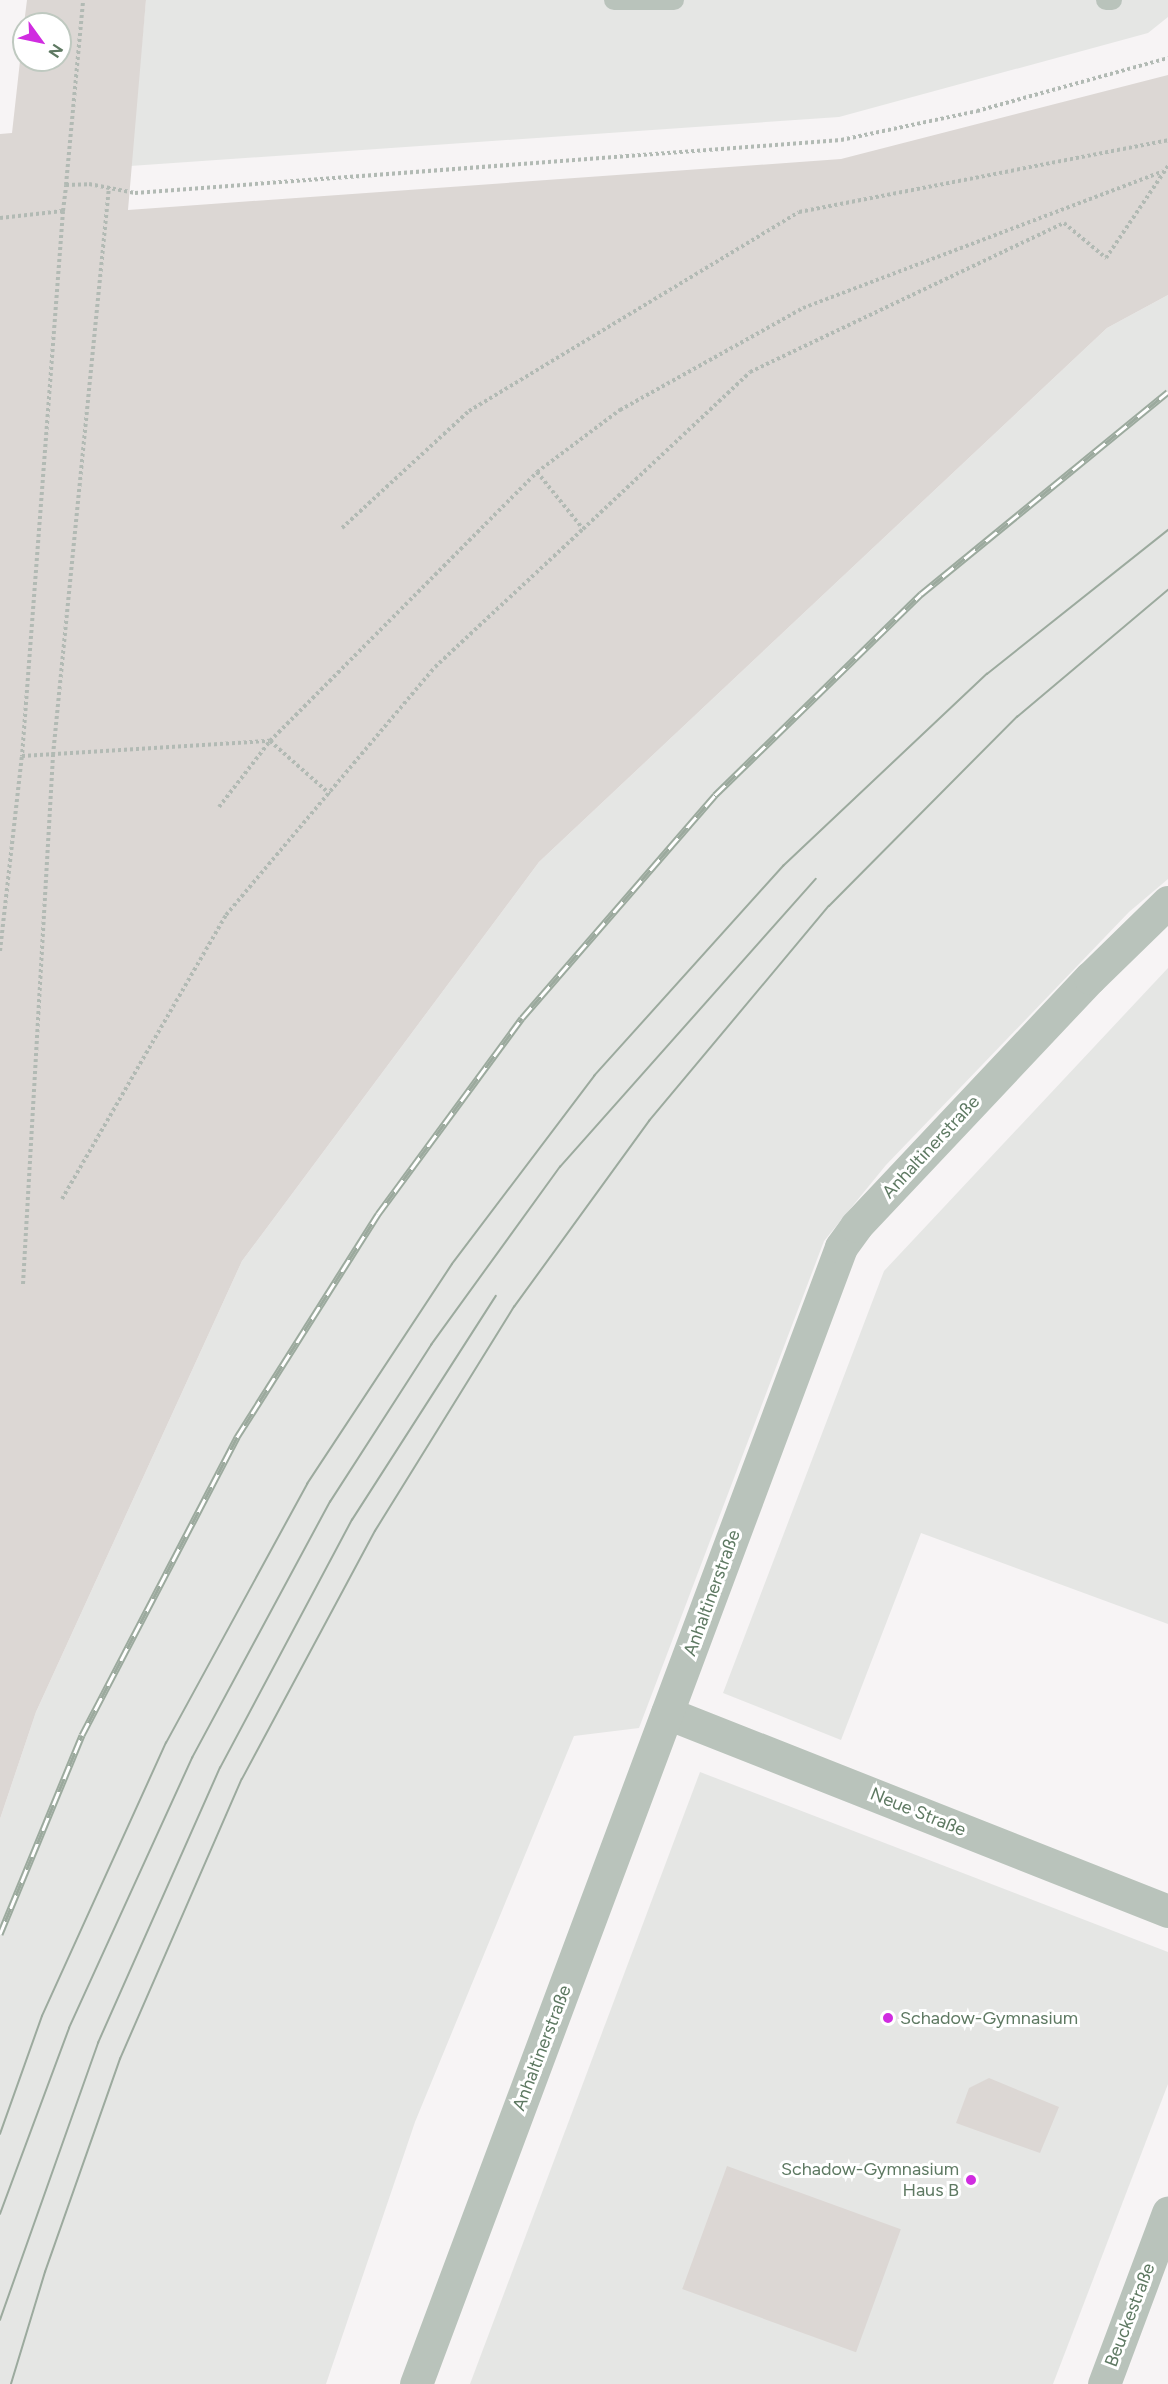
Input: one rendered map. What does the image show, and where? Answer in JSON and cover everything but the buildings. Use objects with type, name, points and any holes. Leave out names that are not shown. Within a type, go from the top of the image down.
[{"type":"street","name":"Anhaltinerstraße","points":[[416,2384],[841,1247],[856,1226],[1058,1012],[1168,902]]},
{"type":"street","name":"Neue Straße","points":[[667,1713],[1168,1911]]},
{"type":"street","name":"Beuckestraße","points":[[1104,2384],[1168,2213]]},
{"type":"lane","points":[[614,0],[674,0]]},
{"type":"lane","points":[[1106,0],[1112,0]]},
{"type":"path","points":[[0,951],[22,756],[63,211],[83,0]]},
{"type":"path","points":[[66,185],[109,187],[135,193],[841,140],[977,111],[1168,58]]},
{"type":"path","points":[[342,528],[468,411],[799,212],[1168,140]]},
{"type":"path","points":[[62,1199],[226,915],[435,667],[750,372],[1064,223],[1106,258],[1167,169]]},
{"type":"path","points":[[219,807],[270,741],[537,472],[620,410],[802,308],[1167,169]]},
{"type":"path","points":[[23,1284],[53,755],[109,187]]},
{"type":"path","points":[[0,218],[63,211]]},
{"type":"path","points":[[537,472],[583,528]]},
{"type":"path","points":[[22,756],[270,741],[330,794]]},
{"type":"shaded area","points":[[27,0],[146,0],[128,210],[841,159],[1168,75],[1168,295],[1107,328],[539,862],[242,1261],[36,1712],[0,1819],[0,134],[12,133],[19,72],[72,72],[72,12],[26,12]]},
{"type":"shaded area","points":[[146,0],[1168,0],[1168,17],[1148,33],[839,117],[130,166]]},
{"type":"shaded area","points":[[1168,295],[1168,879],[1129,912],[886,1165],[824,1241],[639,1728],[574,1736],[415,2122],[326,2384],[0,2384],[0,1819],[36,1712],[242,1261],[539,862],[1107,328]]},
{"type":"shaded area","points":[[1168,968],[1168,1624],[921,1533],[841,1740],[723,1693],[884,1271]]},
{"type":"shaded area","name":"Schadow-Gymnasium","points":[[700,1772],[1168,1952],[1168,2084],[1053,2384],[470,2384]]},
{"type":"shaded area","points":[[989,2078],[1059,2107],[1040,2153],[956,2123],[969,2088]]},
{"type":"shaded area","points":[[727,2166],[901,2229],[856,2352],[682,2289]]},
{"type":"tram line","points":[[0,2134],[42,2016],[166,1743],[307,1484],[452,1264],[594,1076],[783,866],[987,674],[1168,530]]},
{"type":"tram line","points":[[11,2384],[45,2272],[120,2059],[242,1779],[375,1531],[514,1307],[649,1121],[829,906],[1017,717],[1168,590]]},
{"type":"tram line","points":[[0,2214],[69,2028],[192,1758],[330,1502],[431,1345],[560,1167],[816,879]]},
{"type":"tram line","points":[[0,2320],[98,2043],[220,1768],[352,1520],[496,1296]]},
{"type":"railway","points":[[0,1934],[82,1735],[237,1437],[378,1214],[522,1018],[715,795],[921,594],[1168,392]]},
{"type":"place","name":"Schadow-Gymnasium","points":[[888,2018]]},
{"type":"place","name":"Schadow-Gymnasium Haus B","points":[[971,2180]]}]
